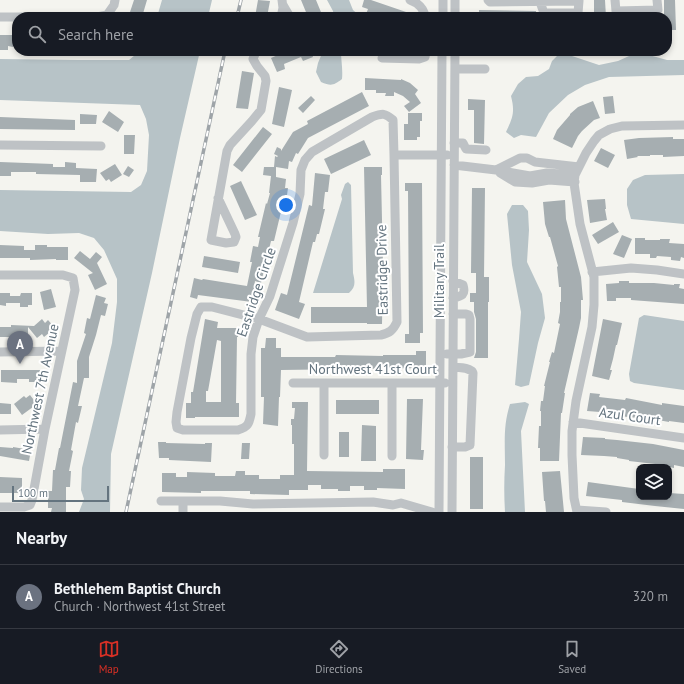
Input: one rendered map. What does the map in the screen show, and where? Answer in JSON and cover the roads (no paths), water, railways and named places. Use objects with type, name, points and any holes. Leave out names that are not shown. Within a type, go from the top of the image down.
[{"type":"street","points":[[106,12],[114,5],[115,0]]},
{"type":"street","points":[[412,0],[417,2],[424,12]]},
{"type":"street","points":[[443,0],[443,12]]},
{"type":"street","points":[[455,0],[455,12]]},
{"type":"street","points":[[488,0],[490,2],[579,1]]},
{"type":"street","points":[[615,0],[616,11],[658,10],[657,0]]},
{"type":"street","points":[[282,12],[283,2]]},
{"type":"street","points":[[283,2],[288,12]]},
{"type":"street","points":[[0,16],[12,16]]},
{"type":"street","points":[[218,198],[235,234],[236,237],[234,242],[226,243],[211,240],[218,198],[227,151],[261,110],[266,81],[265,76],[257,66],[254,59],[255,56]]},
{"type":"street","points":[[382,58],[419,59],[425,56]]},
{"type":"street","name":"Military Trail","points":[[439,512],[442,56]]},
{"type":"street","name":"Military Trail","points":[[452,512],[455,56]]},
{"type":"street","points":[[455,69],[485,69]]},
{"type":"street","name":"Eastridge Circle","points":[[201,307],[197,314],[176,422],[178,428],[183,430],[238,430],[244,428],[249,422],[251,414],[251,354],[253,337],[259,319],[270,296],[293,223],[300,194],[301,170],[305,160],[318,148],[372,117],[381,114],[388,115],[394,120],[394,155]]},
{"type":"street","points":[[606,512],[577,511],[574,498],[572,455],[573,422],[592,327],[594,305],[594,277],[580,224],[576,175],[586,153],[594,141],[610,129],[622,126],[684,125]]},
{"type":"street","points":[[454,143],[463,143],[466,149],[486,150]]},
{"type":"street","points":[[0,145],[101,146]]},
{"type":"street","points":[[394,155],[454,155]]},
{"type":"street","name":"Eastridge Drive","points":[[201,307],[212,307],[259,319],[307,337],[381,335],[389,333],[397,322],[394,155]]},
{"type":"street","points":[[496,170],[520,158],[527,158],[576,175]]},
{"type":"street","points":[[454,165],[530,176],[547,173],[576,175]]},
{"type":"street","points":[[592,272],[631,268],[684,274]]},
{"type":"street","name":"Northwest 7th Avenue","points":[[0,276],[63,275],[72,278],[75,290],[45,429],[32,500],[30,505],[24,507],[0,507]]},
{"type":"street","points":[[440,354],[461,354],[470,352],[469,315],[453,314]]},
{"type":"street","points":[[0,352],[61,351]]},
{"type":"street","points":[[452,447],[465,447],[470,445],[473,373],[470,369],[460,367],[453,368]]},
{"type":"street","name":"Northwest 41st Court","points":[[293,383],[453,383]]},
{"type":"street","points":[[324,383],[324,455]]},
{"type":"street","points":[[392,383],[392,456]]},
{"type":"street","name":"Azul Court","points":[[573,422],[684,438]]},
{"type":"street","points":[[0,430],[45,429]]},
{"type":"street","points":[[161,501],[220,500],[253,508],[322,507],[373,502],[395,510],[401,504],[432,512]]},
{"type":"street","points":[[183,501],[183,512]]},
{"type":"railway","points":[[238,12],[241,0]]},
{"type":"railway","points":[[126,512],[224,56]]},
{"type":"place","name":"Bethlehem Baptist Church","points":[[20,364]]}]
